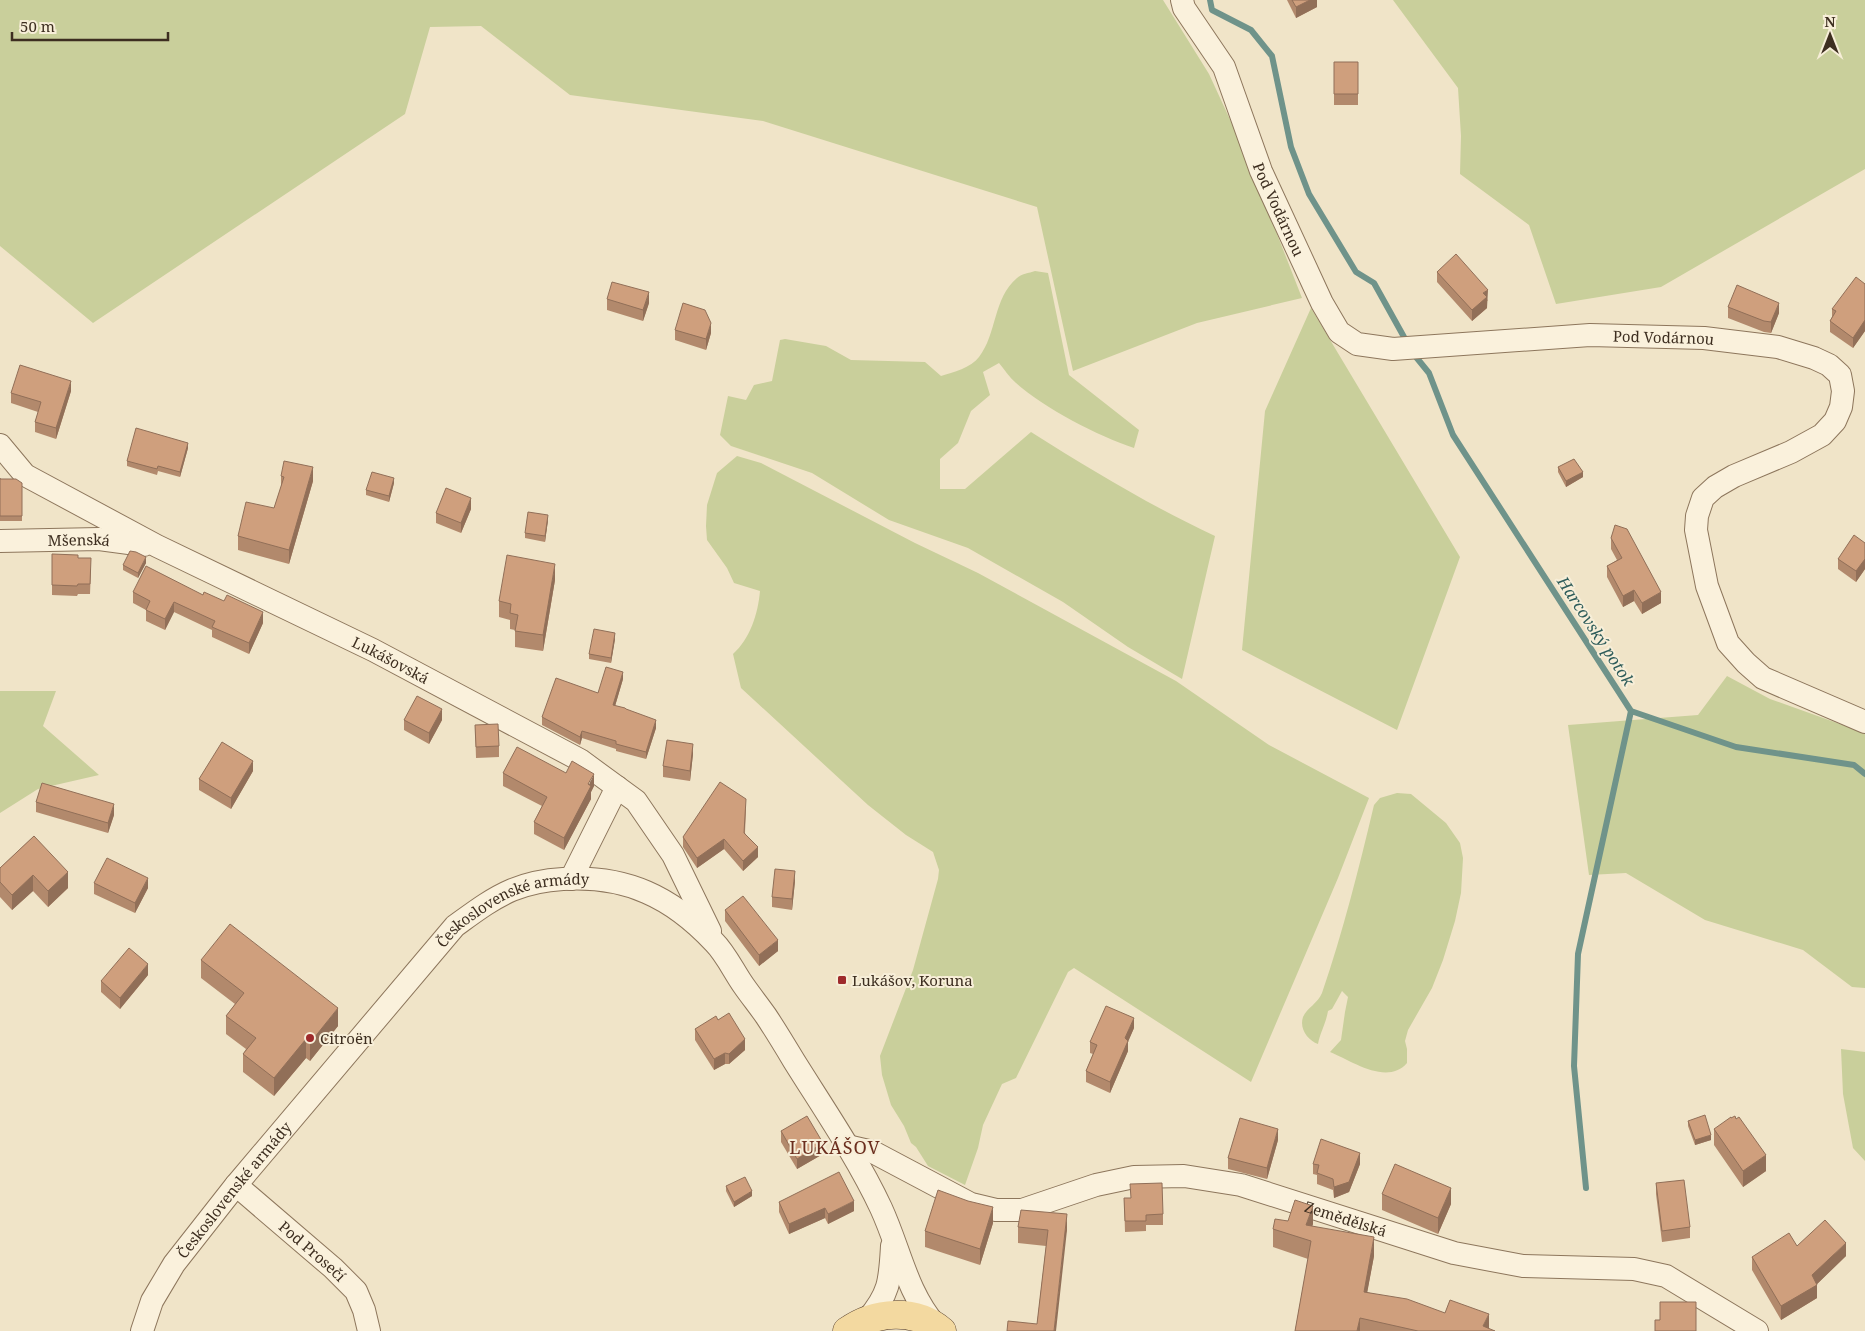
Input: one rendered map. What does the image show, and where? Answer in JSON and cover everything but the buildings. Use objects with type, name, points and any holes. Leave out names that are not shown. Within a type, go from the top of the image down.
[{"type":"main road","name":"Československé armády","points":[[857,1325],[884,1315],[902,1315],[920,1318],[939,1329]]},
{"type":"street","name":"Pod Vodárnou","points":[[1182,0],[1184,8],[1224,67],[1262,171],[1322,303],[1340,332],[1357,344],[1393,349],[1590,335],[1704,338],[1778,347],[1829,364],[1840,375],[1843,391],[1842,407],[1835,421],[1822,436],[1714,486],[1703,498],[1697,516],[1696,530],[1707,586],[1728,642],[1746,663],[1763,678],[1865,722]]},
{"type":"street","name":"Lukášovská","points":[[0,445],[26,475],[157,546],[381,654],[580,760],[636,801],[674,855],[716,944]]},
{"type":"street","name":"Mšenská","points":[[0,541],[99,539],[157,546]]},
{"type":"street","points":[[571,878],[617,787]]},
{"type":"street","name":"Československé armády","points":[[142,1331],[152,1301],[174,1264],[236,1185],[454,926],[487,902],[512,890],[538,881],[571,878],[620,882],[668,902],[716,944],[766,1016],[846,1146],[880,1207],[914,1294],[927,1315],[939,1329]]},
{"type":"street","name":"Zemědělská","points":[[846,1146],[873,1152],[971,1204],[996,1210],[1022,1210],[1096,1185],[1134,1177],[1184,1176],[1241,1185],[1454,1253],[1523,1266],[1634,1270],[1666,1276],[1757,1331]]},
{"type":"street","name":"Pod Prosečí","points":[[236,1185],[334,1268],[356,1291],[367,1320]]},
{"type":"street","name":"Československé armády","points":[[857,1325],[882,1299],[890,1282],[893,1238]]},
{"type":"green space","points":[[0,0],[1163,0],[1209,74],[1245,152],[1302,298],[1197,323],[1073,371],[1037,207],[763,121],[570,95],[481,26],[430,27],[405,114],[93,323],[0,246]]},
{"type":"green space","points":[[1393,0],[1865,0],[1865,169],[1661,287],[1556,304],[1529,225],[1460,174],[1461,136],[1458,88]]},
{"type":"green space","points":[[1035,271],[1048,273],[1069,375],[1139,430],[1134,448],[1088,429],[1041,402],[1013,381],[999,363],[983,372],[990,395],[971,411],[958,443],[940,459],[940,489],[965,489],[1031,432],[1122,487],[1215,536],[1182,679],[1128,647],[1063,602],[968,548],[889,520],[812,473],[731,446],[720,435],[728,396],[746,400],[754,385],[772,381],[780,340],[785,339],[826,346],[851,360],[925,362],[941,376],[967,367],[976,361],[985,348],[999,306],[1009,286],[1019,277]]},
{"type":"green space","points":[[1311,308],[1460,557],[1397,730],[1242,650],[1265,411]]},
{"type":"green space","points":[[737,456],[761,463],[915,543],[978,573],[1176,681],[1269,745],[1369,798],[1338,878],[1251,1082],[1074,968],[1068,972],[1016,1078],[1002,1084],[983,1125],[978,1148],[965,1185],[928,1166],[916,1147],[911,1143],[904,1126],[891,1105],[882,1075],[880,1056],[913,970],[939,870],[933,852],[906,835],[868,805],[741,688],[733,654],[744,641],[752,626],[760,591],[734,583],[727,568],[707,540],[706,526],[707,505],[717,473]]},
{"type":"green space","points":[[1727,676],[1770,699],[1865,733],[1865,988],[1852,987],[1803,950],[1705,920],[1626,873],[1589,875],[1568,725],[1698,715]]},
{"type":"green space","points":[[0,691],[56,691],[43,726],[99,775],[38,789],[0,813]]},
{"type":"green space","points":[[1397,793],[1411,794],[1446,823],[1460,843],[1463,858],[1461,893],[1443,960],[1432,988],[1408,1030],[1405,1041],[1407,1063],[1399,1070],[1380,1072],[1359,1066],[1330,1052],[1341,1040],[1348,997],[1342,991],[1332,1009],[1328,1011],[1318,1044],[1305,1034],[1302,1021],[1305,1014],[1320,997],[1330,970],[1374,805],[1380,798]]},
{"type":"green space","points":[[1841,1049],[1865,1052],[1865,1161],[1853,1148],[1843,1094]]},
{"type":"waterway","name":"Harcovský potok","points":[[1210,0],[1212,10],[1251,30],[1272,56],[1291,147],[1309,194],[1356,272],[1374,283],[1404,337]]},
{"type":"waterway","name":"Harcovský potok","points":[[1416,357],[1429,373],[1453,435],[1631,711],[1736,747],[1854,765],[1865,774]]},
{"type":"waterway","points":[[1586,1188],[1574,1066],[1578,954],[1631,711]]},
{"type":"place","name":"Lukášov, Koruna","points":[[842,980]]},
{"type":"place","name":"Citroën","points":[[310,1038]]},
{"type":"district","name":"LUKÁŠOV","points":[[835,1147]]}]
